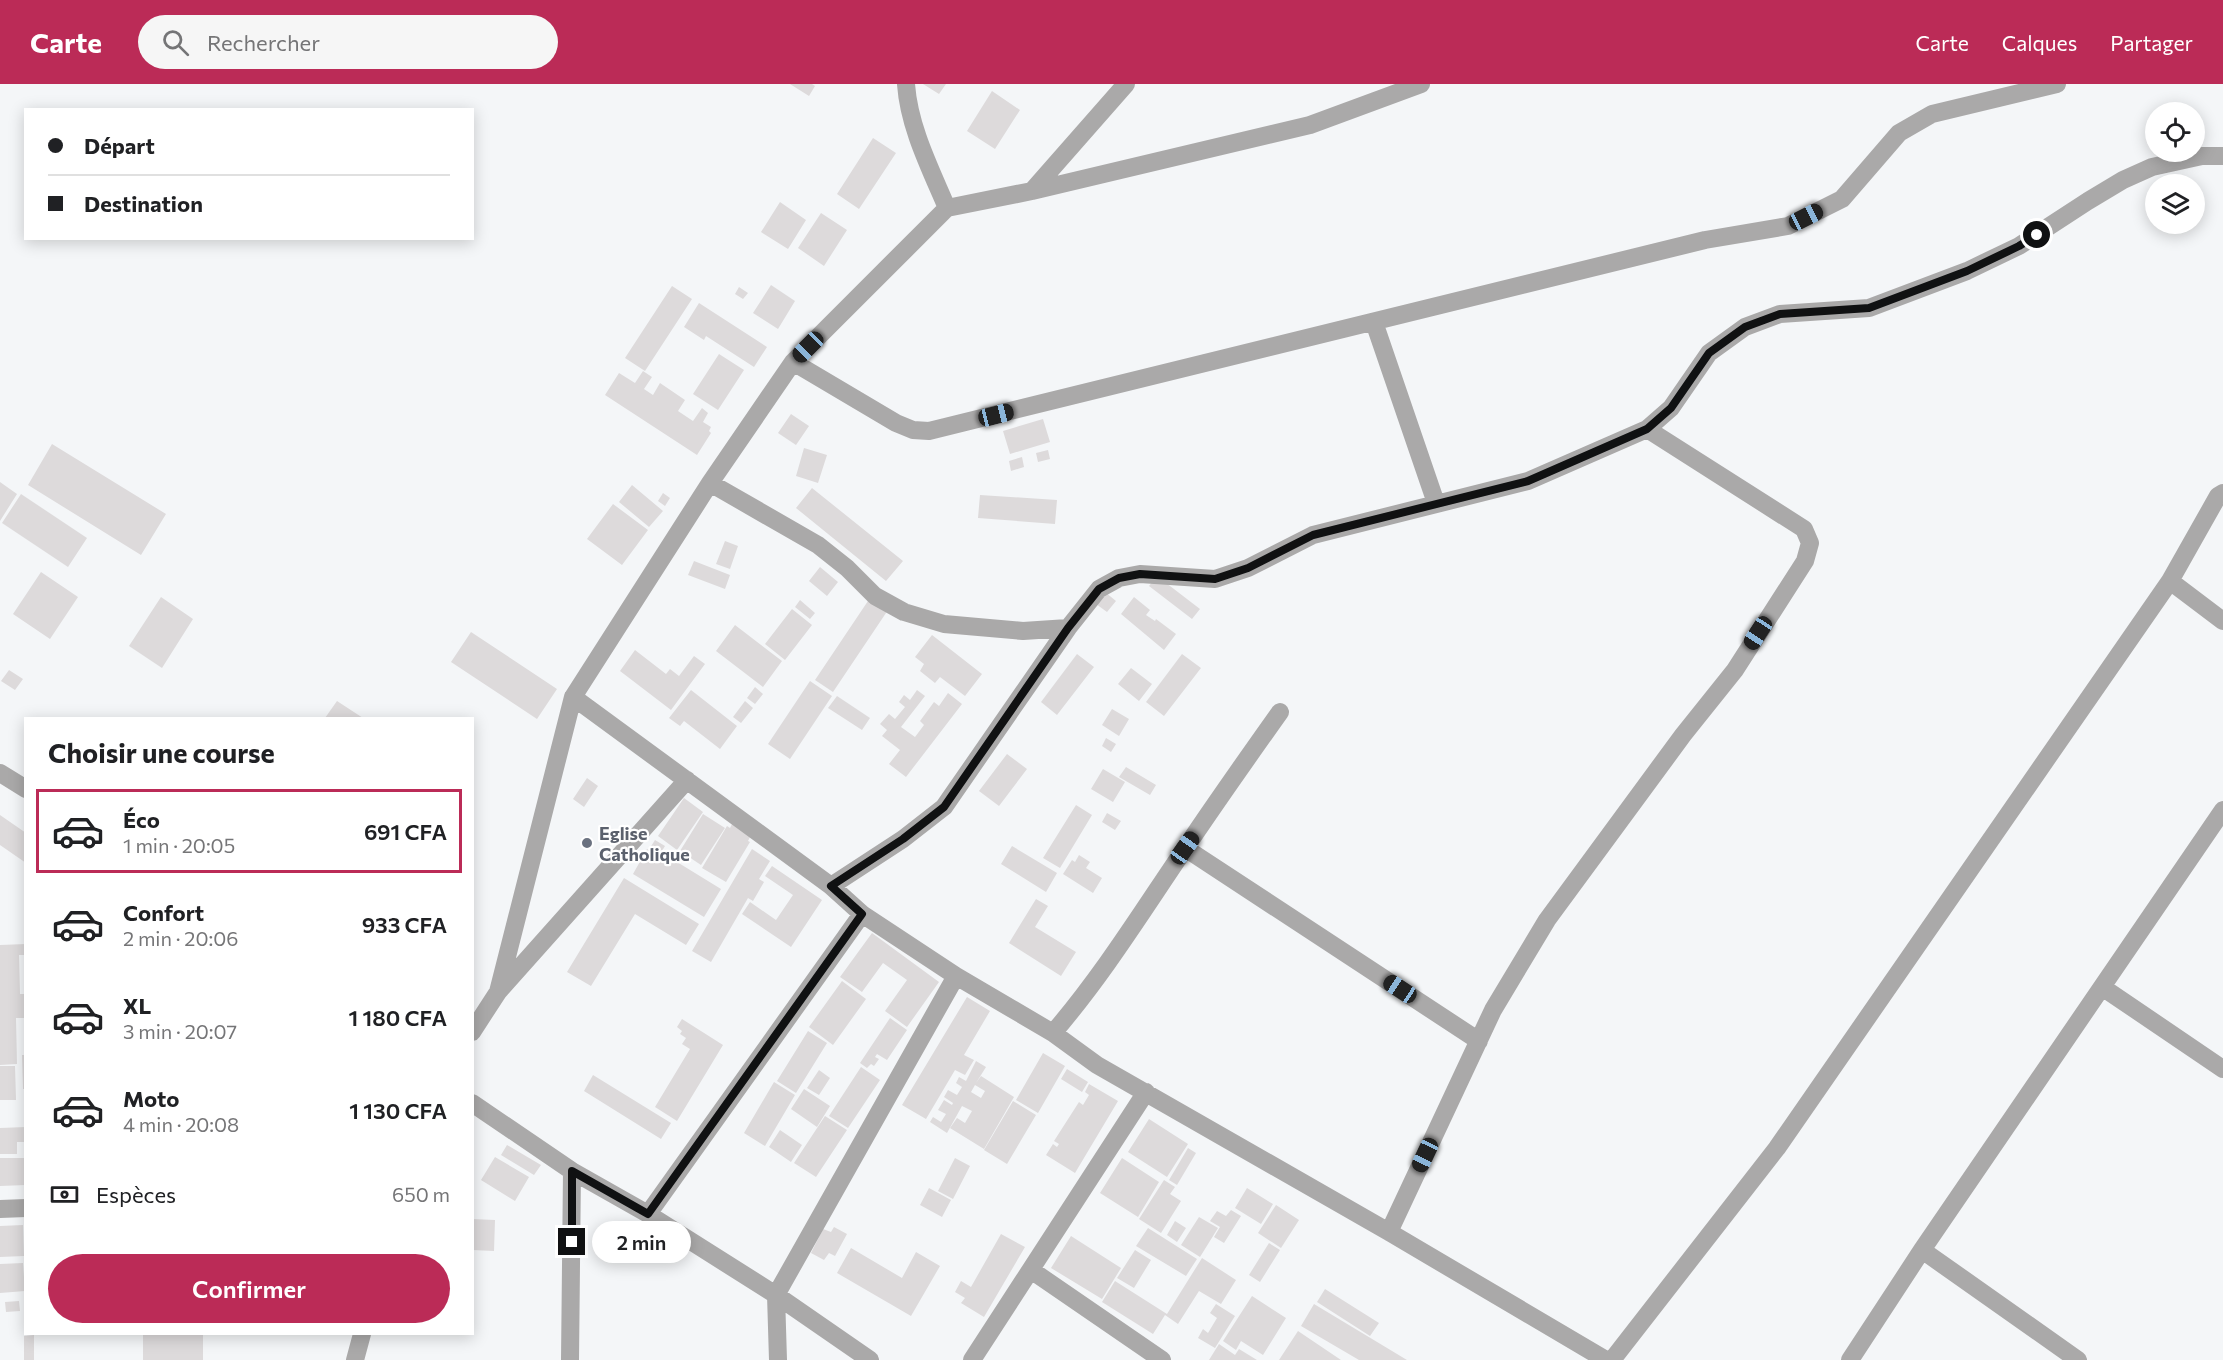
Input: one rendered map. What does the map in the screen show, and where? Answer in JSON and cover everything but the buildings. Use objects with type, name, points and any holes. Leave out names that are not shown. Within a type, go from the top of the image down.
[{"type":"street","points":[[906,84],[908,105],[947,208]]},
{"type":"street","points":[[1032,191],[1126,84]]},
{"type":"street","points":[[498,992],[573,697],[710,483],[793,362],[947,208],[1032,191],[1310,124],[1421,84]]},
{"type":"street","points":[[793,362],[896,423],[913,430],[929,431],[1705,240],[1788,226],[1842,199],[1899,133],[1932,114],[2057,84]]},
{"type":"street","points":[[831,886],[903,839],[944,807],[1068,628],[1099,589],[1119,578],[1140,574],[1215,579],[1248,568],[1313,535],[1528,481],[1647,429],[1671,408],[1709,353],[1745,327],[1780,314],[1869,308],[1967,271],[2019,246],[2096,196],[2152,167],[2202,156],[2223,156]]},
{"type":"street","points":[[1374,322],[1436,503]]},
{"type":"street","points":[[1389,1232],[1493,1010],[1547,920],[1683,735],[1735,670],[1805,561],[1810,543],[1804,529],[1647,429]]},
{"type":"street","points":[[710,483],[818,545],[847,568],[870,591],[904,612],[944,624],[1023,631],[1068,628]]},
{"type":"street","points":[[1612,1360],[1777,1148],[2170,581],[2218,496],[2223,493]]},
{"type":"street","points":[[2170,581],[2223,621]]},
{"type":"street","points":[[573,697],[831,886],[862,914],[956,976],[1053,1033],[1097,1065],[1389,1232],[1606,1360]]},
{"type":"street","points":[[1053,1033],[1079,1002],[1138,920],[1280,712]]},
{"type":"street","points":[[0,772],[24,788]]},
{"type":"street","points":[[474,1029],[498,992],[687,780]]},
{"type":"street","points":[[1850,1360],[1922,1250],[2223,810]]},
{"type":"street","points":[[1185,848],[1479,1041]]},
{"type":"street","points":[[648,1214],[862,914]]},
{"type":"street","points":[[778,1360],[776,1295],[956,976]]},
{"type":"street","points":[[2102,987],[2223,1069]]},
{"type":"street","points":[[972,1360],[1146,1092]]},
{"type":"street","points":[[474,1104],[572,1171],[648,1214],[776,1295],[870,1360]]},
{"type":"street","points":[[570,1360],[572,1171]]},
{"type":"street","points":[[0,1209],[24,1208]]},
{"type":"street","points":[[1922,1250],[2078,1360]]},
{"type":"street","points":[[1031,1270],[1162,1360]]},
{"type":"street","points":[[355,1360],[362,1335]]},
{"type":"place","name":"Eglise Catholique","points":[[587,843]]},
{"type":"route","points":[[572,1242],[572,1171],[648,1214],[862,914],[831,886],[903,839],[944,807],[1068,628],[1099,589],[1119,578],[1140,574],[1186,579],[1215,579],[1248,568],[1313,535],[1528,481],[1647,429],[1671,408],[1709,353],[1745,327],[1780,314],[1869,308],[1967,271],[2037,235]]}]
